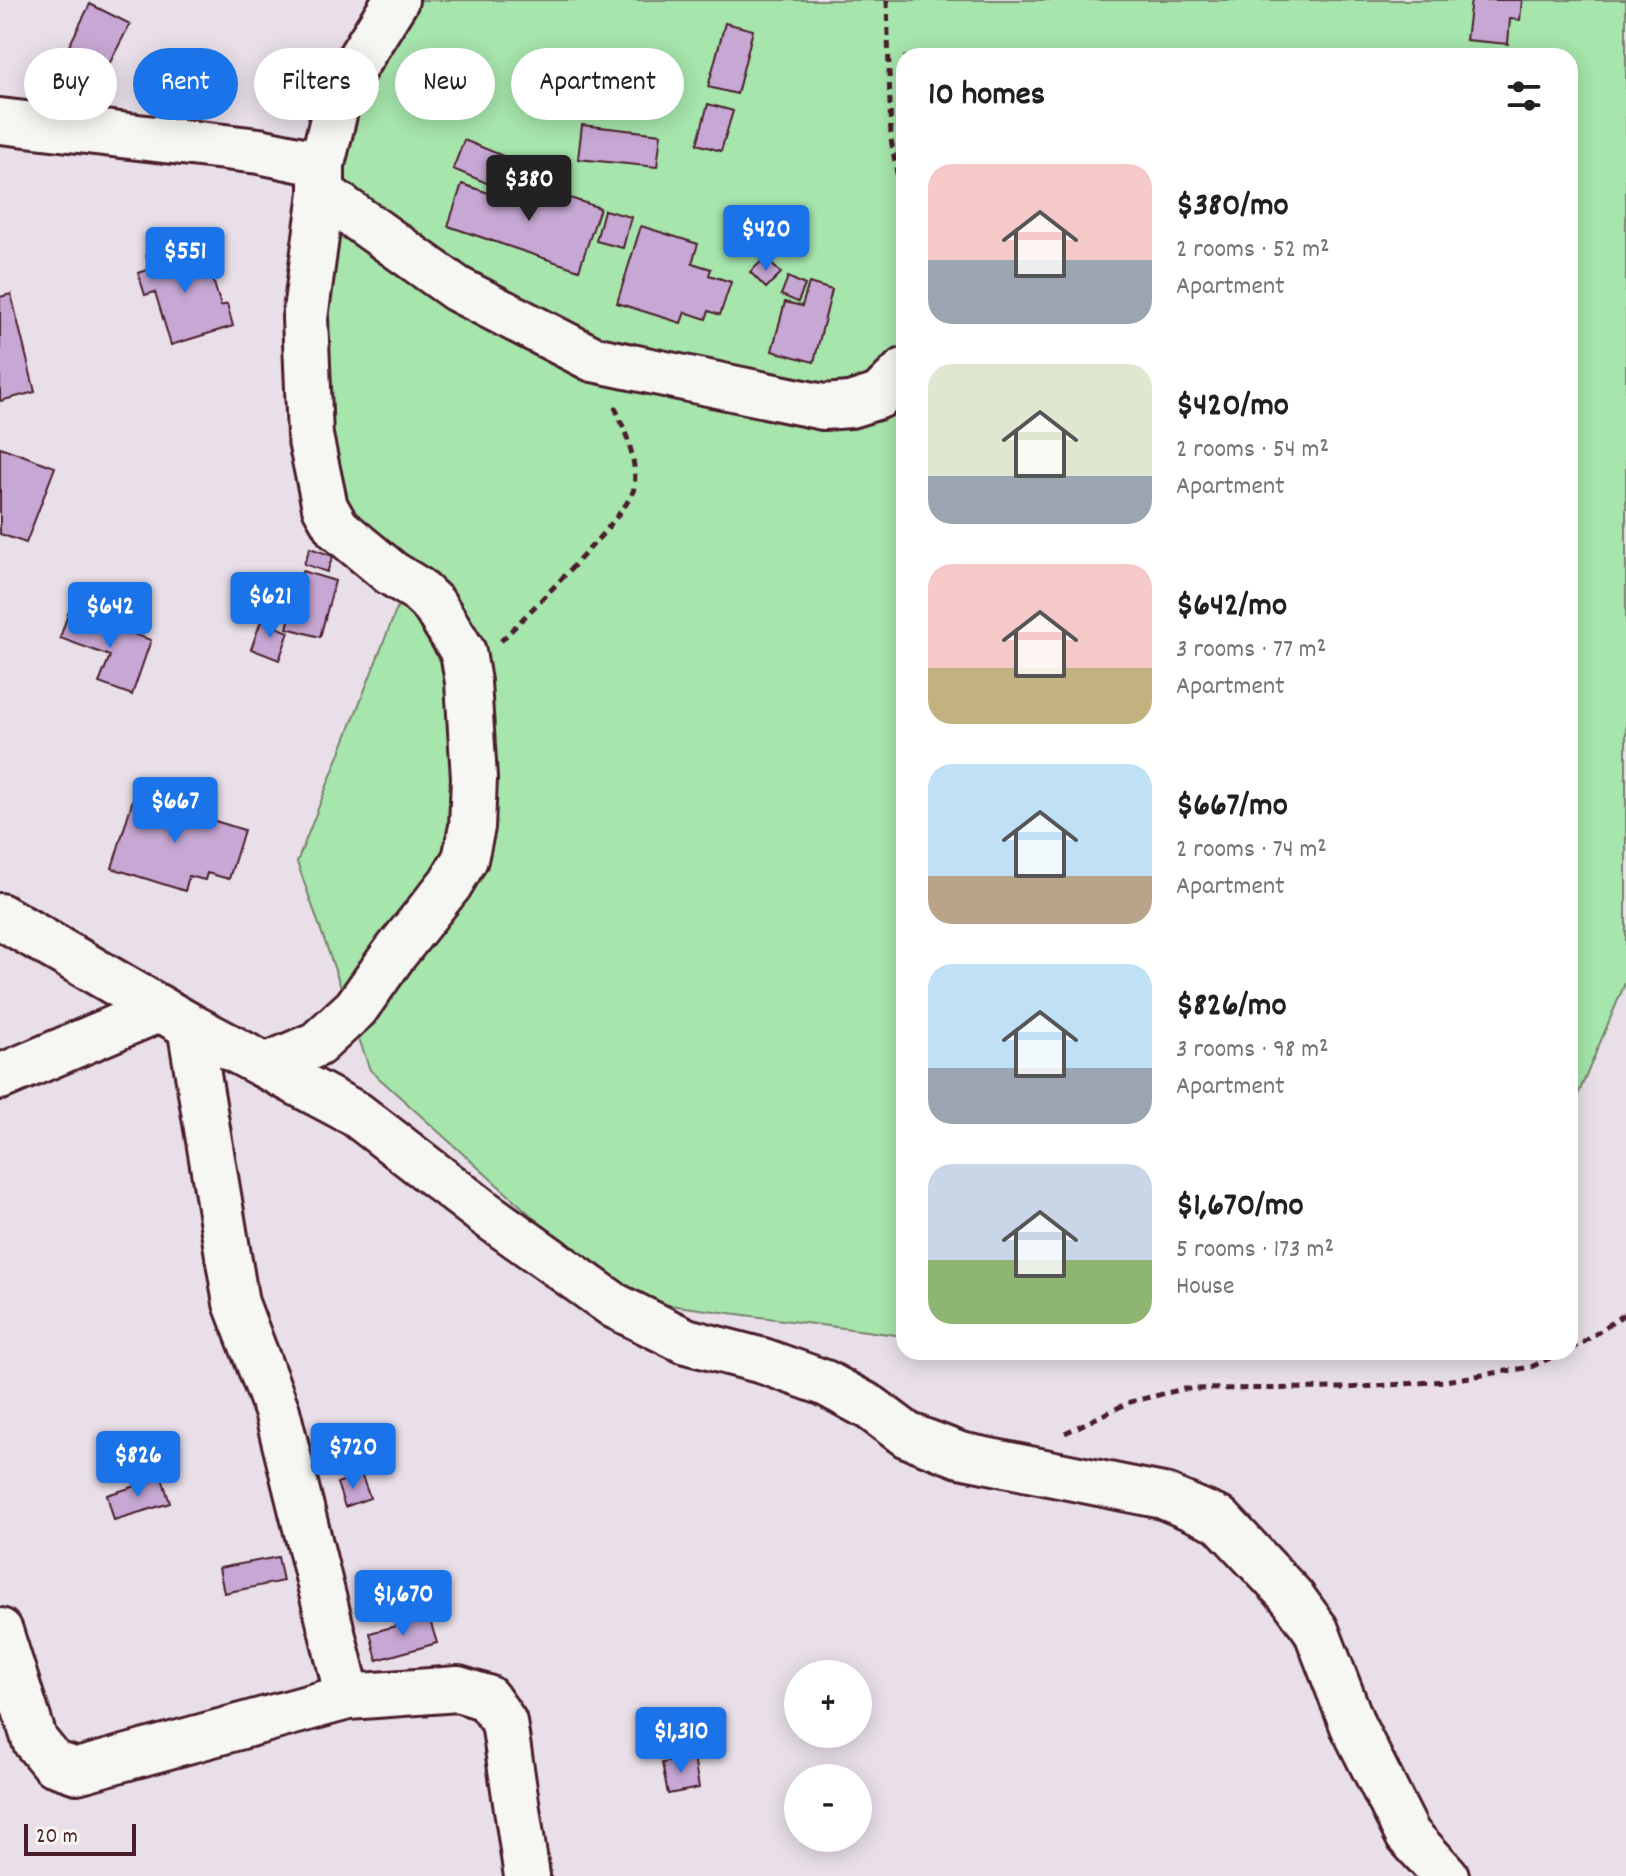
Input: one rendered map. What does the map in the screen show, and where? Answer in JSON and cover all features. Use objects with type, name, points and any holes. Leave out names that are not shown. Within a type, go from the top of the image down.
[{"type":"street","points":[[266,1066],[317,1044],[356,1008],[450,884],[465,859],[472,827],[474,778],[463,652],[434,605],[337,528],[325,507],[310,436],[305,318],[322,179],[340,90],[396,0]]},
{"type":"street","points":[[0,121],[259,151],[322,179],[457,289],[593,359],[823,407],[850,405],[879,396],[896,379]]},
{"type":"street","points":[[0,916],[175,1018],[356,1114],[483,1212],[615,1306],[686,1341],[763,1361],[825,1383],[871,1408],[907,1435],[960,1455],[1163,1496],[1220,1520],[1292,1597],[1316,1630],[1353,1726],[1408,1835],[1446,1876]]},
{"type":"street","points":[[0,1077],[175,1018]]},
{"type":"street","points":[[175,1018],[236,1303],[277,1411],[348,1697]]},
{"type":"street","points":[[0,1631],[35,1741],[53,1763],[77,1771],[348,1697],[458,1689],[487,1698],[504,1722],[527,1876]]},
{"type":"path","points":[[887,0],[891,139],[896,167]]},
{"type":"path","points":[[468,682],[499,643],[609,527],[634,491],[634,467],[622,423],[593,359]]},
{"type":"path","points":[[1578,1344],[1626,1313]]},
{"type":"path","points":[[1055,1437],[1130,1402],[1183,1389],[1331,1389],[1445,1381],[1531,1367],[1546,1360]]},
{"type":"green space","points":[[413,0],[1626,0],[1626,981],[1578,1095],[1578,48],[896,48],[896,1335],[624,1299],[370,1070],[297,862],[408,580],[333,495],[317,370],[333,156],[345,120],[379,120],[377,48]]},
{"type":"building","points":[[1471,0],[1522,0],[1520,20],[1510,19],[1508,44],[1466,40]]},
{"type":"building","points":[[90,4],[130,24],[117,49],[68,48]]},
{"type":"building","points":[[725,23],[753,30],[737,94],[708,87]]},
{"type":"building","points":[[708,104],[733,111],[721,151],[697,144]]},
{"type":"building","points":[[582,125],[661,134],[657,167],[578,159]]},
{"type":"building","points":[[464,140],[530,167],[518,196],[453,169]]},
{"type":"building","points":[[462,184],[527,206],[534,186],[600,208],[579,270],[448,226]]},
{"type":"building","points":[[604,210],[631,217],[623,248],[596,241]]},
{"type":"building","points":[[641,226],[698,244],[692,263],[711,269],[709,275],[731,282],[720,315],[709,311],[706,319],[685,312],[681,323],[617,303]]},
{"type":"building","points":[[203,247],[221,306],[227,304],[233,326],[171,345],[155,292],[145,295],[138,273],[150,269],[146,255],[165,249],[167,258]]},
{"type":"building","points":[[765,258],[781,273],[766,288],[750,272]]},
{"type":"building","points":[[788,277],[805,285],[798,302],[781,295]]},
{"type":"building","points":[[809,283],[832,290],[814,362],[772,351],[785,302],[802,306]]},
{"type":"building","points":[[11,294],[35,392],[0,401],[0,297]]},
{"type":"building","points":[[0,447],[55,467],[26,543],[0,534]]},
{"type":"building","points":[[310,548],[333,556],[327,572],[304,564]]},
{"type":"building","points":[[302,571],[335,581],[320,637],[287,628]]},
{"type":"building","points":[[69,611],[151,640],[132,695],[99,683],[110,656],[60,638]]},
{"type":"building","points":[[261,621],[289,632],[279,660],[251,649]]},
{"type":"building","points":[[134,796],[244,830],[229,879],[207,873],[205,880],[189,876],[185,891],[112,868]]},
{"type":"building","points":[[361,1474],[370,1498],[345,1507],[337,1483]]},
{"type":"building","points":[[162,1478],[170,1503],[114,1520],[107,1495]]},
{"type":"building","points":[[278,1557],[283,1581],[224,1593],[219,1568]]},
{"type":"building","points":[[429,1617],[437,1643],[377,1660],[370,1633]]},
{"type":"building","points":[[694,1757],[699,1788],[668,1794],[662,1763]]}]
